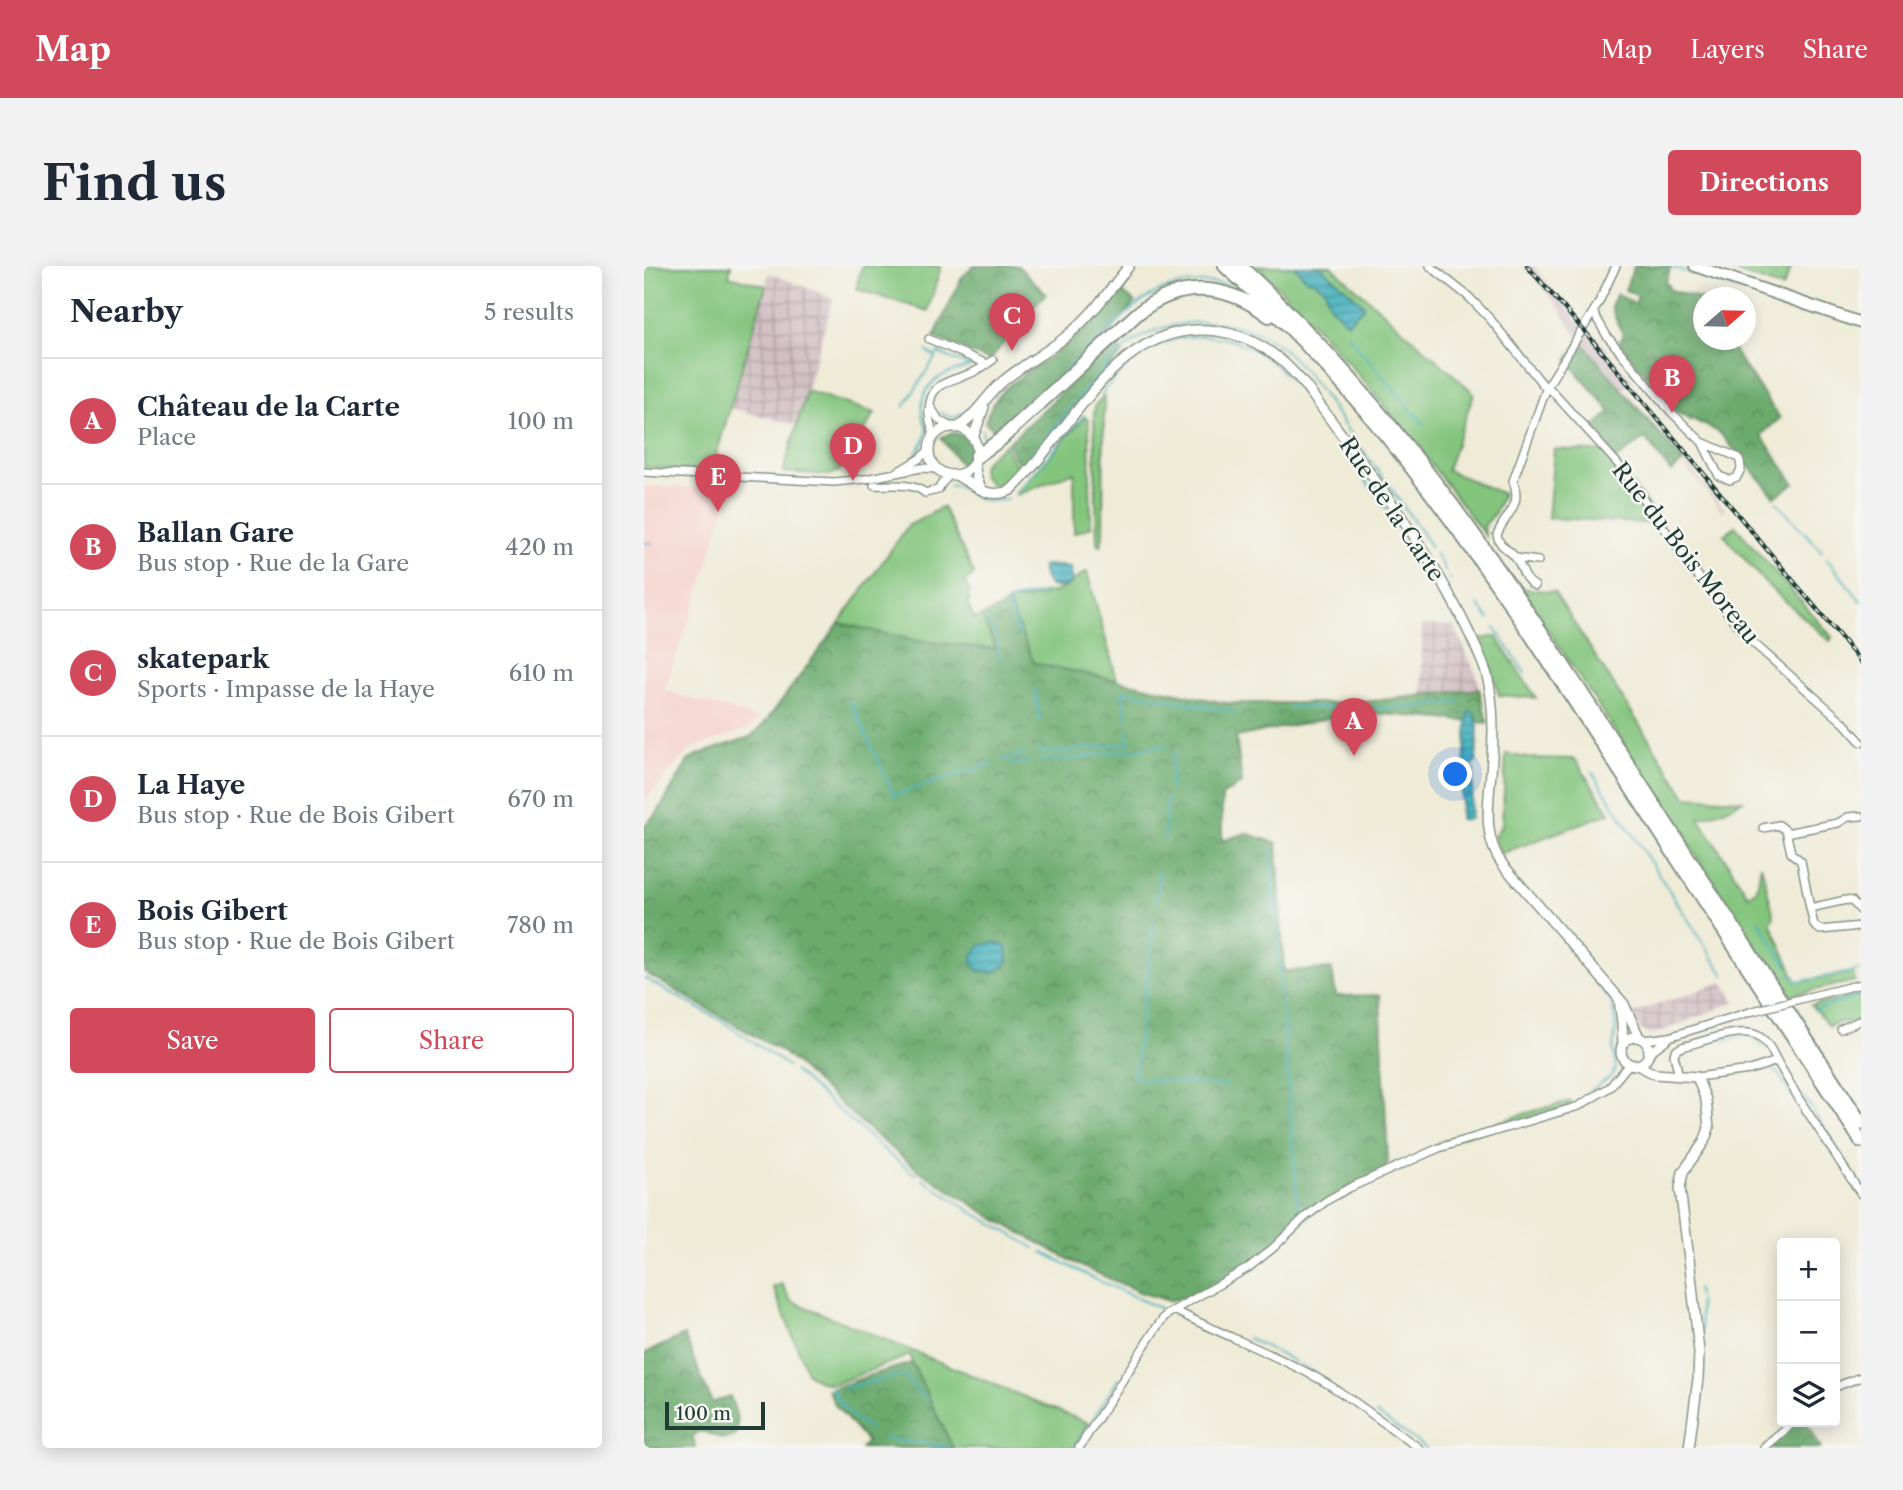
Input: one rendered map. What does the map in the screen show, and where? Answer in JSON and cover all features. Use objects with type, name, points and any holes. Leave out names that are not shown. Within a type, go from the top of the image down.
[{"type":"highway","points":[[1225,266],[1337,377],[1397,447],[1483,564],[1861,1141]]},
{"type":"highway","points":[[1240,266],[1344,370],[1388,420],[1492,558],[1861,1122]]},
{"type":"highway","points":[[1252,266],[1293,317]]},
{"type":"highway","points":[[975,460],[1138,313],[1169,295],[1197,289],[1232,294],[1259,308],[1306,344]]},
{"type":"main road","points":[[1695,266],[1861,325]]},
{"type":"street","points":[[933,438],[941,430],[966,421],[1005,379],[1050,349],[1076,327],[1129,266]]},
{"type":"street","name":"Rue du Bois Moreau","points":[[1430,266],[1462,291],[1491,320],[1547,387],[1618,464],[1701,580],[1750,640],[1843,722],[1861,742]]},
{"type":"street","points":[[1535,584],[1527,581],[1516,558],[1500,544],[1497,535],[1516,504],[1513,481],[1547,387],[1593,312],[1616,266]]},
{"type":"street","points":[[1593,312],[1606,336],[1672,413],[1702,442],[1719,475],[1726,480],[1737,477],[1741,469],[1740,461],[1733,455],[1702,442]]},
{"type":"street","name":"Rue de la Carte","points":[[982,490],[997,494],[1011,490],[1105,378],[1139,348],[1168,335],[1211,330],[1238,335],[1276,355],[1305,385],[1409,527],[1442,580],[1482,661],[1491,693],[1493,726],[1488,826],[1493,848],[1503,865],[1624,1004],[1641,1038]]},
{"type":"street","points":[[929,339],[990,362],[971,374],[943,383],[933,393],[928,414],[933,428],[929,450],[931,461],[938,470],[942,483]]},
{"type":"street","points":[[973,438],[988,398]]},
{"type":"street","points":[[929,405],[939,420],[966,431],[973,438],[977,447],[976,479],[982,490]]},
{"type":"street","points":[[897,472],[929,450]]},
{"type":"street","points":[[1716,468],[1718,460],[1728,454]]},
{"type":"street","points":[[874,485],[913,486],[925,493],[937,491],[952,475],[964,473],[975,460]]},
{"type":"street","points":[[644,472],[834,482],[926,468],[952,475],[982,490]]},
{"type":"street","points":[[1516,558],[1538,561]]},
{"type":"street","points":[[1789,833],[1861,816]]},
{"type":"street","points":[[1763,828],[1779,825],[1789,833]]},
{"type":"street","points":[[1789,833],[1789,850],[1801,862],[1814,925],[1820,930],[1861,926]]},
{"type":"street","points":[[1810,908],[1846,900],[1852,901],[1861,911]]},
{"type":"street","points":[[1623,1044],[1633,1037],[1669,1037],[1753,1011],[1861,984]]},
{"type":"street","points":[[1619,998],[1622,1057],[1650,1073],[1697,1077],[1750,1070],[1777,1061]]},
{"type":"street","points":[[1841,1029],[1861,1020]]},
{"type":"street","points":[[1679,1076],[1674,1055],[1675,1051],[1682,1047],[1738,1032],[1750,1032],[1759,1036],[1769,1046],[1799,1099],[1861,1194]]},
{"type":"street","points":[[1079,1448],[1165,1316],[1248,1268],[1326,1201],[1439,1148],[1579,1106],[1609,1087],[1633,1064],[1642,1064],[1669,1037]]},
{"type":"street","points":[[1641,1038],[1649,1048],[1649,1055],[1655,1067],[1665,1074]]},
{"type":"street","points":[[1689,1448],[1699,1352],[1680,1188],[1683,1172],[1704,1142],[1709,1128],[1706,1100],[1697,1077]]},
{"type":"street","points":[[1174,1310],[1324,1382],[1419,1448]]},
{"type":"street","points":[[1840,1385],[1861,1377]]},
{"type":"street","points":[[1764,1448],[1788,1427]]},
{"type":"shaded area","points":[[1524,266],[1533,266],[1580,322],[1596,336],[1632,381],[1624,389],[1725,510],[1723,511],[1574,333],[1557,304]]},
{"type":"shaded area","points":[[769,273],[833,298],[797,425],[730,408]]},
{"type":"shaded area","points":[[644,486],[730,489],[702,584],[664,690],[760,719],[748,729],[690,749],[644,799]]},
{"type":"shaded area","points":[[1422,625],[1454,625],[1476,674],[1479,689],[1422,695]]},
{"type":"shaded area","points":[[1723,982],[1735,1002],[1657,1033],[1649,1034],[1639,1028],[1633,1013]]},
{"type":"green space","points":[[644,266],[731,266],[729,276],[766,286],[711,473],[644,467]]},
{"type":"green space","points":[[862,266],[941,266],[928,311],[856,289]]},
{"type":"green space","points":[[974,266],[1018,266],[1046,294],[988,360],[934,337],[962,277]]},
{"type":"green space","points":[[1257,266],[1331,266],[1474,393],[1447,470],[1503,494],[1495,513],[1484,526],[1485,536],[1377,396]]},
{"type":"green space","points":[[1634,266],[1671,266],[1665,284],[1669,285],[1668,289],[1693,297],[1693,350],[1733,350],[1780,418],[1761,435],[1794,483],[1775,497],[1719,432],[1676,412],[1619,343],[1624,335],[1611,306],[1617,294],[1635,304],[1638,296],[1625,290]]},
{"type":"green space","points":[[1719,266],[1792,266],[1783,288]]},
{"type":"green space","points":[[1121,291],[1135,302],[1108,334],[998,433],[985,422],[996,399],[1012,382],[1071,341]]},
{"type":"green space","points":[[1580,340],[1683,462],[1671,472],[1645,438],[1615,460],[1588,431],[1611,412],[1567,361]]},
{"type":"green space","points":[[1113,344],[1123,353],[1021,467],[1007,444]]},
{"type":"green space","points":[[807,391],[875,413],[839,471],[830,475],[783,472]]},
{"type":"green space","points":[[1104,396],[1101,546],[1097,544],[1094,412],[1096,404]]},
{"type":"green space","points":[[1085,417],[1089,428],[1091,527],[1074,533],[1074,472],[1017,495],[1016,493]]},
{"type":"green space","points":[[955,433],[961,435],[970,447],[968,456],[961,465],[941,438]]},
{"type":"green space","points":[[1004,445],[1018,469],[1005,484],[993,485],[984,477],[983,465]]},
{"type":"green space","points":[[1554,449],[1608,452],[1662,524],[1548,518]]},
{"type":"green space","points":[[943,507],[974,574],[965,583],[970,592],[968,605],[974,619],[982,616],[997,649],[917,641],[839,623],[908,526]]},
{"type":"green space","points":[[1735,526],[1832,637],[1830,641],[1766,584],[1724,535]]},
{"type":"green space","points":[[1087,572],[1117,680],[1033,663],[1008,602],[1057,591]]},
{"type":"green space","points":[[1520,588],[1554,592],[1686,797],[1743,800],[1722,811],[1699,818],[1748,895],[1757,889],[1761,865],[1774,917],[1770,922],[1797,982],[1853,972],[1855,981],[1787,996]]},
{"type":"green space","points":[[1008,602],[1034,663],[1225,703],[1355,703],[1479,689],[1488,723],[1358,712],[1236,737],[1242,783],[1222,796],[1222,841],[1246,833],[1277,843],[1284,971],[1332,969],[1336,996],[1380,995],[1388,1162],[1384,1172],[1326,1201],[1273,1248],[1215,1288],[1169,1301],[1142,1293],[1081,1266],[995,1219],[918,1170],[784,1053],[644,972],[644,826],[658,812],[688,761],[697,755],[750,737],[764,724],[839,623],[917,641],[996,649],[982,616]]},
{"type":"green space","points":[[1496,636],[1536,698],[1499,695],[1482,639]]},
{"type":"green space","points":[[1506,754],[1527,758],[1575,759],[1610,813],[1500,854],[1494,836],[1502,825]]},
{"type":"green space","points":[[1861,995],[1861,1020],[1857,1021],[1829,1026],[1811,1005]]},
{"type":"green space","points":[[1570,1101],[1572,1106],[1436,1144],[1455,1136]]},
{"type":"green space","points":[[782,1284],[791,1301],[1088,1423],[1074,1448],[953,1448],[910,1355],[835,1384],[820,1381],[810,1375],[773,1287]]},
{"type":"green space","points":[[684,1335],[712,1403],[730,1396],[737,1431],[735,1436],[728,1438],[706,1432],[695,1433],[693,1437],[696,1448],[644,1448],[644,1354]]},
{"type":"green space","points":[[912,1363],[953,1448],[861,1448],[867,1442],[835,1405],[828,1390]]},
{"type":"green space","points":[[1788,1427],[1809,1427],[1821,1448],[1764,1448]]},
{"type":"water","points":[[1294,266],[1320,266],[1364,307],[1347,323],[1330,306],[1325,289],[1314,281],[1307,280]]},
{"type":"water","points":[[1042,566],[1070,567],[1070,584],[1058,587],[1050,585],[1043,573]]},
{"type":"water","points":[[1470,711],[1475,714],[1478,726],[1476,762],[1473,765],[1464,765],[1468,713]]},
{"type":"water","points":[[1463,770],[1474,770],[1470,818],[1466,820],[1460,819]]},
{"type":"water","points":[[993,942],[1007,949],[1008,961],[994,973],[979,971],[972,962],[972,956],[980,946]]},
{"type":"waterway","points":[[1669,266],[1730,287]]},
{"type":"waterway","points":[[1025,409],[1147,298],[1165,289],[1189,283],[1230,285]]},
{"type":"waterway","points":[[1014,476],[1109,362],[1130,344],[1170,326],[1205,322],[1222,324],[1256,332],[1292,357],[1322,394],[1431,547]]},
{"type":"waterway","points":[[1349,334],[1424,425]]},
{"type":"waterway","points":[[1101,394],[1119,373],[1140,355],[1185,337],[1216,337],[1246,346],[1261,354]]},
{"type":"waterway","points":[[926,351],[934,356]]},
{"type":"waterway","points":[[904,407],[938,353],[970,366]]},
{"type":"waterway","points":[[1261,353],[1294,383],[1405,534]]},
{"type":"waterway","points":[[916,454],[927,432],[922,405],[928,388],[936,379],[973,365]]},
{"type":"waterway","points":[[941,413],[953,418],[964,412]]},
{"type":"waterway","points":[[1017,493],[1084,415]]},
{"type":"waterway","points":[[982,430],[985,442],[1000,432]]},
{"type":"waterway","points":[[949,486],[959,486],[973,496],[985,500],[1007,499]]},
{"type":"waterway","points":[[1777,502],[1822,552]]},
{"type":"waterway","points":[[644,543],[652,543]]},
{"type":"waterway","points":[[1415,548],[1428,571]]},
{"type":"waterway","points":[[1435,553],[1446,572]]},
{"type":"waterway","points":[[1826,558],[1861,601]]},
{"type":"waterway","points":[[1434,580],[1448,607]]},
{"type":"waterway","points":[[1020,634],[1008,602],[1046,592]]},
{"type":"waterway","points":[[1478,605],[1489,619]]},
{"type":"waterway","points":[[1452,614],[1455,620]]},
{"type":"waterway","points":[[984,619],[996,634],[1000,659]]},
{"type":"waterway","points":[[1495,628],[1525,673]]},
{"type":"waterway","points":[[1035,688],[1040,720]]},
{"type":"waterway","points":[[1127,719],[1122,691],[1235,712]]},
{"type":"waterway","points":[[850,700],[894,795],[994,763]]},
{"type":"waterway","points":[[1289,707],[1397,707],[1461,701]]},
{"type":"waterway","points":[[1038,751],[1062,752],[1129,743],[1128,729]]},
{"type":"waterway","points":[[1040,760],[1063,760],[1166,745]]},
{"type":"waterway","points":[[1003,760],[1025,753]]},
{"type":"waterway","points":[[1170,789],[1174,753]]},
{"type":"waterway","points":[[1011,765],[1028,761]]},
{"type":"waterway","points":[[1592,772],[1724,975]]},
{"type":"waterway","points":[[1164,838],[1168,798]]},
{"type":"waterway","points":[[1270,850],[1298,1211]]},
{"type":"waterway","points":[[1156,902],[1159,872]]},
{"type":"waterway","points":[[1154,920],[1134,1078],[1227,1086]]},
{"type":"waterway","points":[[1758,920],[1787,965]]},
{"type":"waterway","points":[[1790,972],[1798,982],[1861,970]]},
{"type":"waterway","points":[[1582,1097],[1611,1076],[1616,1068],[1613,1049],[1616,1027],[1612,1002],[1592,976]]},
{"type":"waterway","points":[[644,978],[722,1021],[788,1066]]},
{"type":"waterway","points":[[1814,1010],[1861,996]]},
{"type":"waterway","points":[[1725,1040],[1745,1036]]},
{"type":"waterway","points":[[1751,1037],[1764,1047]]},
{"type":"waterway","points":[[1773,1070],[1790,1092]]},
{"type":"waterway","points":[[794,1071],[916,1175]]},
{"type":"waterway","points":[[1804,1097],[1861,1185]]},
{"type":"waterway","points":[[922,1179],[972,1212],[1035,1248]]},
{"type":"waterway","points":[[1343,1195],[1357,1188]]},
{"type":"waterway","points":[[1322,1208],[1332,1202]]},
{"type":"waterway","points":[[1042,1252],[1166,1311]]},
{"type":"waterway","points":[[1697,1289],[1698,1297]]},
{"type":"waterway","points":[[1699,1301],[1702,1335]]},
{"type":"waterway","points":[[1248,1338],[1296,1362]]},
{"type":"waterway","points":[[1703,1355],[1703,1372]]},
{"type":"waterway","points":[[1301,1365],[1315,1373]]},
{"type":"waterway","points":[[845,1388],[904,1375],[927,1399]]},
{"type":"waterway","points":[[1303,1375],[1332,1392]]},
{"type":"waterway","points":[[1074,1448],[1119,1378]]},
{"type":"waterway","points":[[831,1387],[847,1411],[870,1428]]},
{"type":"waterway","points":[[1376,1413],[1426,1448]]},
{"type":"waterway","points":[[883,1436],[886,1439],[948,1446]]},
{"type":"railway","points":[[1527,266],[1861,662]]},
{"type":"place","name":"skatepark","points":[[1012,351]]},
{"type":"place","name":"Ballan Gare","points":[[1672,413]]},
{"type":"place","name":"La Haye","points":[[853,481]]},
{"type":"place","name":"Bois Gibert","points":[[718,512]]},
{"type":"place","name":"Château de la Carte","points":[[1354,756]]}]
